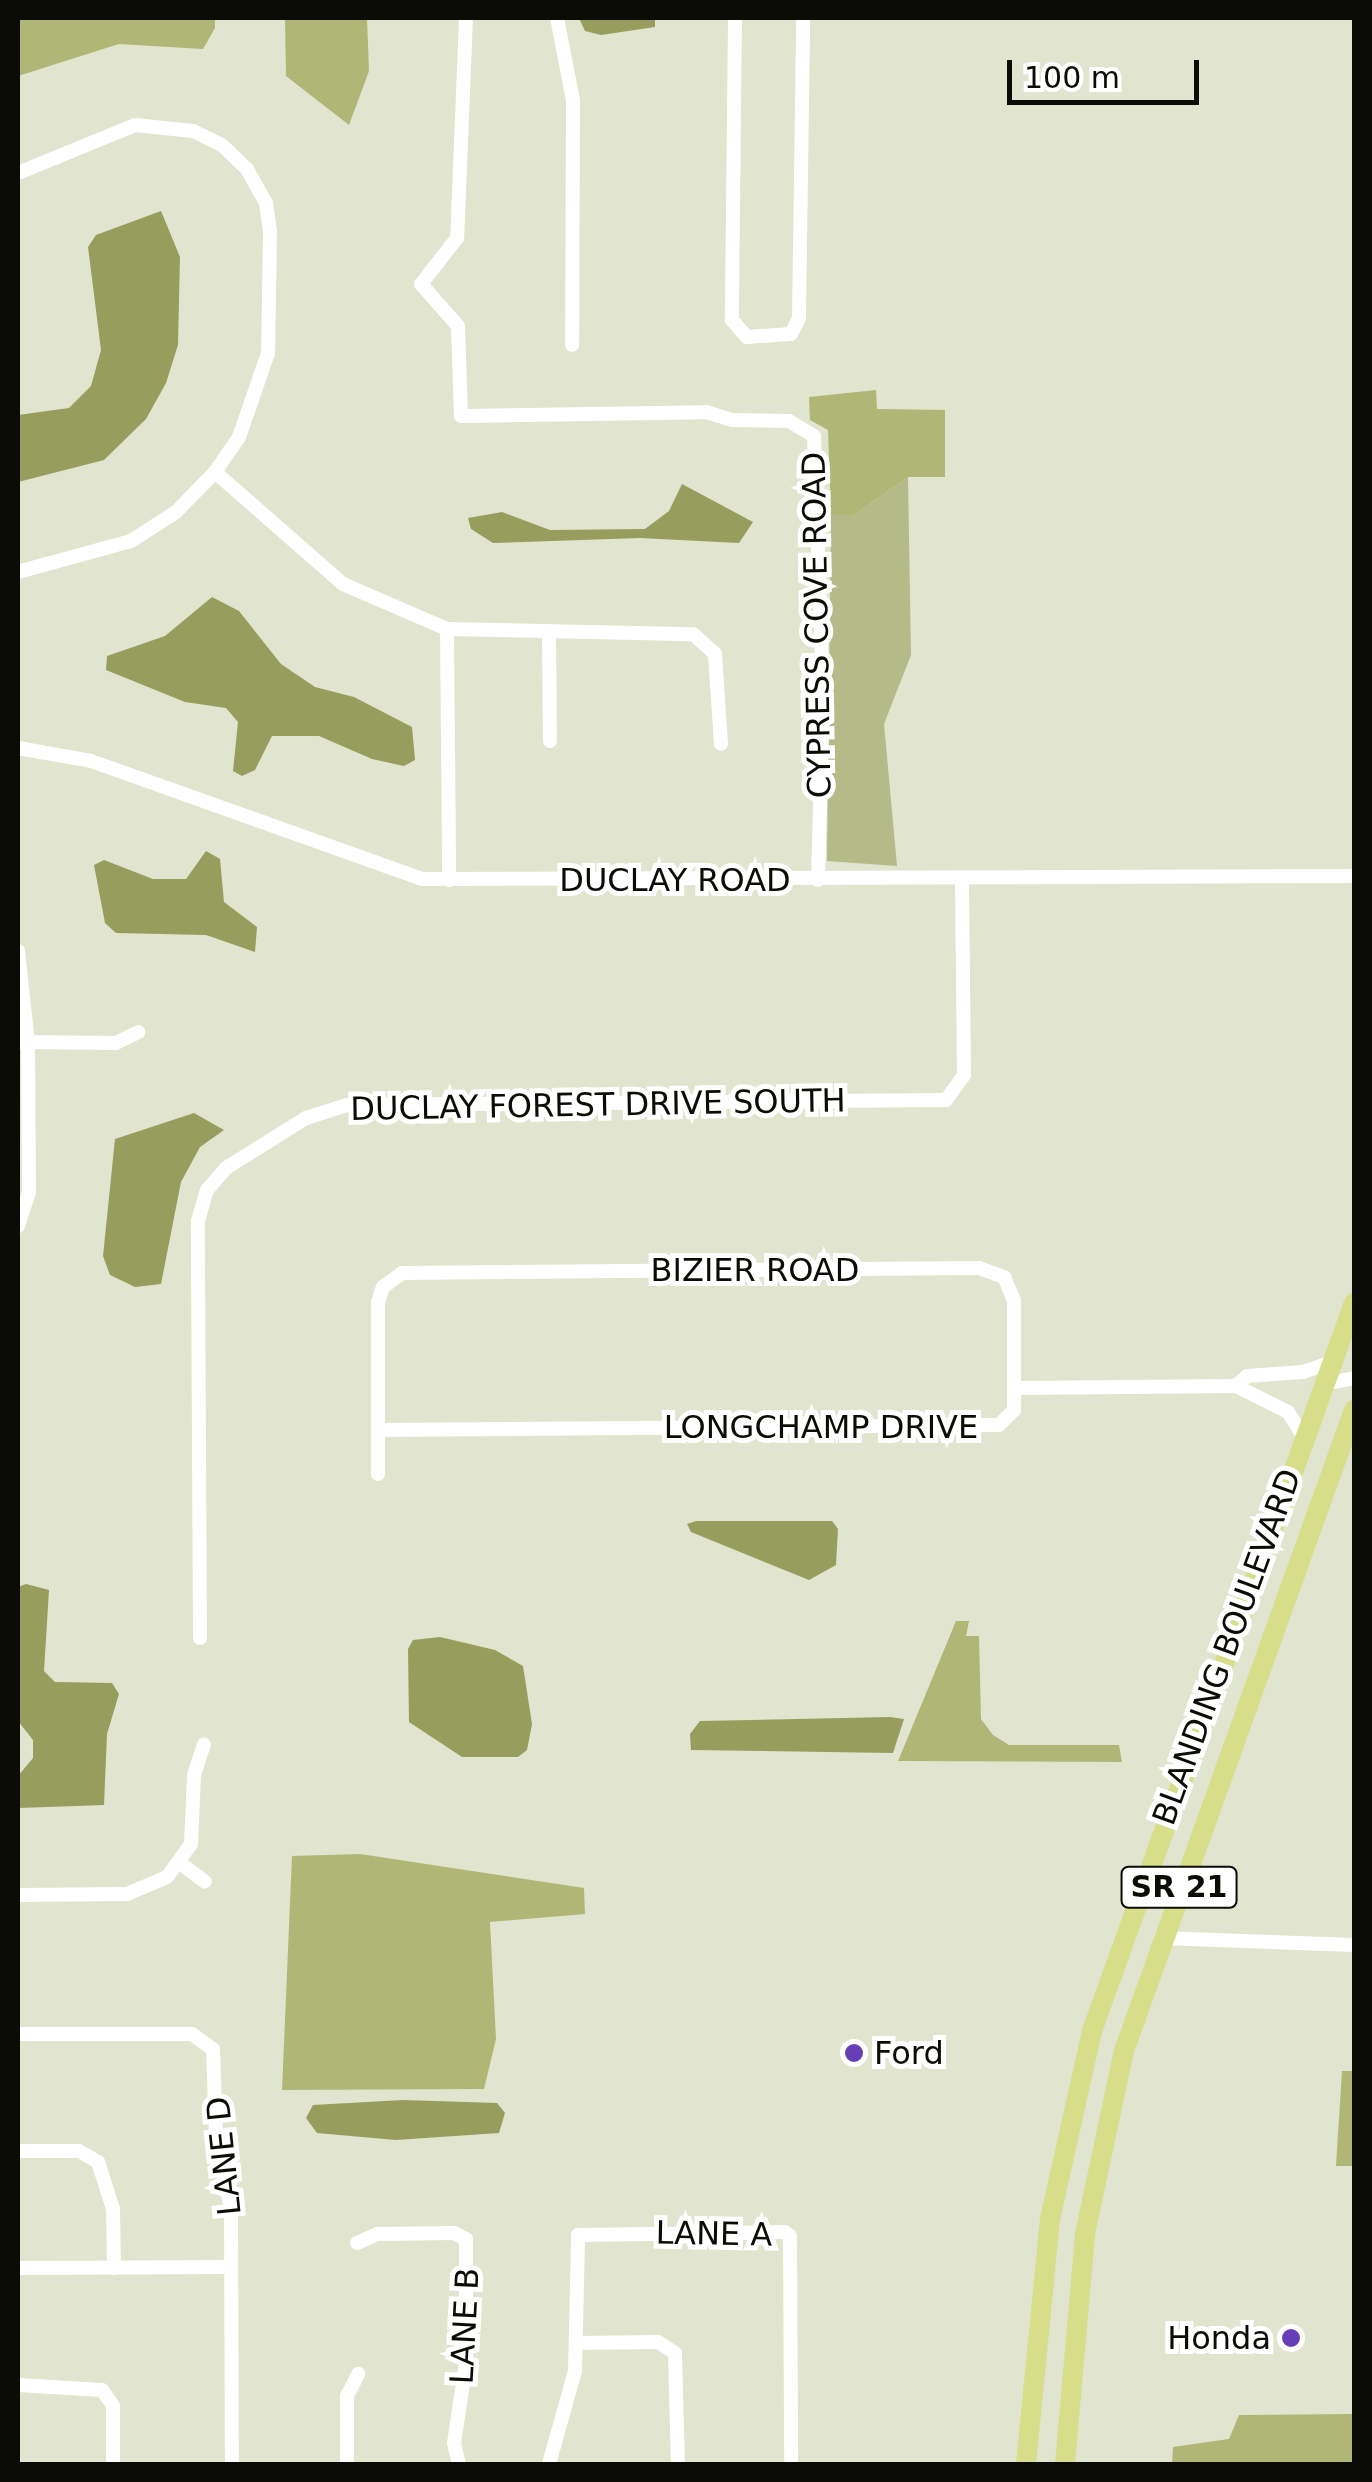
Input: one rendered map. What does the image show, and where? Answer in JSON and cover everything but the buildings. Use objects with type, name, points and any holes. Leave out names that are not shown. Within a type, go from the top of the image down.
[{"type":"main road","name":"BLANDING BOULEVARD","points":[[1026,2464],[1054,2190],[1089,2042],[1203,1712],[1354,1302]]},
{"type":"main road","name":"BLANDING BOULEVARD","points":[[1065,2464],[1067,2387],[1090,2203],[1124,2051],[1161,1938],[1354,1410]]},
{"type":"main road","points":[[1203,1712],[1238,1724]]},
{"type":"main road","points":[[1089,2042],[1124,2051]]},
{"type":"main road","points":[[1031,2387],[1067,2387]]},
{"type":"street","name":"CYPRESS COVE ROAD","points":[[466,18],[457,238],[421,284],[458,326],[461,416],[706,412],[732,420],[789,421],[814,436],[822,699],[818,880]]},
{"type":"street","points":[[556,18],[573,100],[572,345]]},
{"type":"street","points":[[735,18],[732,320],[747,337],[782,337],[800,318],[803,18]]},
{"type":"street","points":[[18,173],[124,128],[165,125],[222,145],[247,169],[266,203],[268,354],[239,437],[215,472],[176,512],[131,541],[18,572]]},
{"type":"street","points":[[215,472],[344,584],[447,629],[693,634],[714,654],[720,744]]},
{"type":"street","points":[[447,629],[449,880]]},
{"type":"street","points":[[548,632],[550,741]]},
{"type":"street","name":"DUCLAY ROAD","points":[[18,748],[91,761],[396,874],[449,880],[1354,876]]},
{"type":"street","name":"DUCLAY FOREST DRIVE SOUTH","points":[[200,1638],[198,1222],[216,1178],[306,1118],[347,1105],[934,1102],[956,1095],[964,1075],[962,878]]},
{"type":"street","points":[[18,951],[28,1192],[18,1226]]},
{"type":"street","points":[[23,1042],[116,1043],[139,1032]]},
{"type":"street","name":"BIZIER ROAD","points":[[378,1430],[378,1302],[392,1279],[414,1272],[980,1268],[1004,1276],[1014,1300],[1015,1388]]},
{"type":"street","name":"LONGCHAMP DRIVE","points":[[1236,1386],[1247,1376],[1303,1372],[1332,1362]]},
{"type":"street","points":[[1324,1384],[1354,1378]]},
{"type":"street","name":"LONGCHAMP DRIVE","points":[[378,1430],[990,1426],[1011,1416],[1015,1388],[1236,1386],[1288,1412],[1304,1438]]},
{"type":"street","points":[[378,1430],[378,1474]]},
{"type":"street","points":[[18,1894],[127,1894],[168,1877],[190,1844],[194,1775],[204,1745]]},
{"type":"street","points":[[180,1863],[205,1882]]},
{"type":"street","points":[[1161,1938],[1354,1945]]},
{"type":"street","name":"LANE D","points":[[18,2034],[192,2034],[208,2042],[216,2060],[216,2134],[231,2209],[232,2464]]},
{"type":"street","points":[[18,2151],[78,2152],[98,2162],[113,2209],[114,2268]]},
{"type":"street","name":"LANE A","points":[[576,2343],[574,2241],[582,2233],[785,2232],[790,2236],[791,2464]]},
{"type":"street","name":"LANE B","points":[[358,2243],[377,2234],[454,2233],[466,2239],[466,2363],[454,2443],[459,2464]]},
{"type":"street","points":[[18,2268],[231,2267]]},
{"type":"street","points":[[550,2464],[569,2403],[576,2343],[671,2347],[678,2359],[678,2464]]},
{"type":"street","points":[[347,2464],[347,2396],[358,2374]]},
{"type":"street","points":[[18,2386],[102,2390],[113,2406],[113,2464]]},
{"type":"shaded area","points":[[18,18],[215,18],[215,28],[203,49],[119,44],[18,76]]},
{"type":"shaded area","points":[[285,18],[367,18],[369,71],[349,125],[286,76]]},
{"type":"shaded area","points":[[579,18],[655,18],[655,27],[601,35],[585,31]]},
{"type":"shaded area","points":[[161,211],[180,257],[178,345],[166,383],[146,419],[104,460],[18,482],[18,415],[69,408],[91,386],[101,350],[88,247],[96,235]]},
{"type":"shaded area","points":[[876,390],[877,409],[945,410],[945,477],[908,477],[854,515],[831,515],[828,430],[810,420],[809,397]]},
{"type":"shaded area","points":[[908,477],[911,655],[884,724],[897,866],[827,861],[831,515],[854,515]]},
{"type":"shaded area","points":[[682,484],[753,522],[739,543],[640,538],[493,543],[471,529],[468,518],[502,512],[550,530],[645,529],[669,511]]},
{"type":"shaded area","points":[[212,597],[239,611],[281,664],[315,687],[354,697],[412,727],[415,760],[404,766],[372,759],[319,736],[272,736],[255,770],[242,776],[233,771],[238,722],[226,708],[185,702],[106,670],[107,656],[165,636]]},
{"type":"shaded area","points":[[206,851],[220,859],[224,902],[257,927],[255,952],[206,935],[116,933],[105,923],[94,865],[104,860],[153,879],[186,879]]},
{"type":"shaded area","points":[[194,1113],[224,1130],[200,1147],[181,1182],[161,1284],[135,1287],[110,1275],[103,1256],[115,1139]]},
{"type":"shaded area","points":[[832,1521],[838,1529],[836,1565],[809,1580],[691,1532],[687,1524]]},
{"type":"shaded area","points":[[26,1584],[49,1590],[44,1671],[55,1682],[112,1683],[119,1694],[107,1734],[104,1805],[18,1808],[18,1776],[33,1758],[33,1740],[18,1721],[18,1587]]},
{"type":"shaded area","points":[[956,1621],[969,1621],[966,1636],[979,1636],[981,1719],[993,1735],[1009,1745],[1119,1745],[1122,1762],[898,1761]]},
{"type":"shaded area","points":[[440,1637],[495,1650],[523,1666],[532,1724],[527,1750],[518,1757],[462,1757],[409,1722],[408,1649],[413,1640]]},
{"type":"shaded area","points":[[904,1719],[893,1753],[691,1750],[690,1734],[700,1721]]},
{"type":"shaded area","points":[[360,1854],[584,1888],[585,1914],[490,1922],[496,2039],[484,2089],[282,2090],[292,1856]]},
{"type":"shaded area","points":[[1342,2071],[1354,2071],[1354,2166],[1336,2166]]},
{"type":"shaded area","points":[[403,2100],[497,2103],[505,2113],[499,2133],[396,2140],[317,2133],[306,2118],[313,2105]]},
{"type":"shaded area","points":[[1354,2414],[1354,2464],[1172,2464],[1173,2447],[1229,2439],[1239,2415]]},
{"type":"place","name":"Ford","points":[[854,2053]]},
{"type":"place","name":"Honda","points":[[1291,2338]]}]
